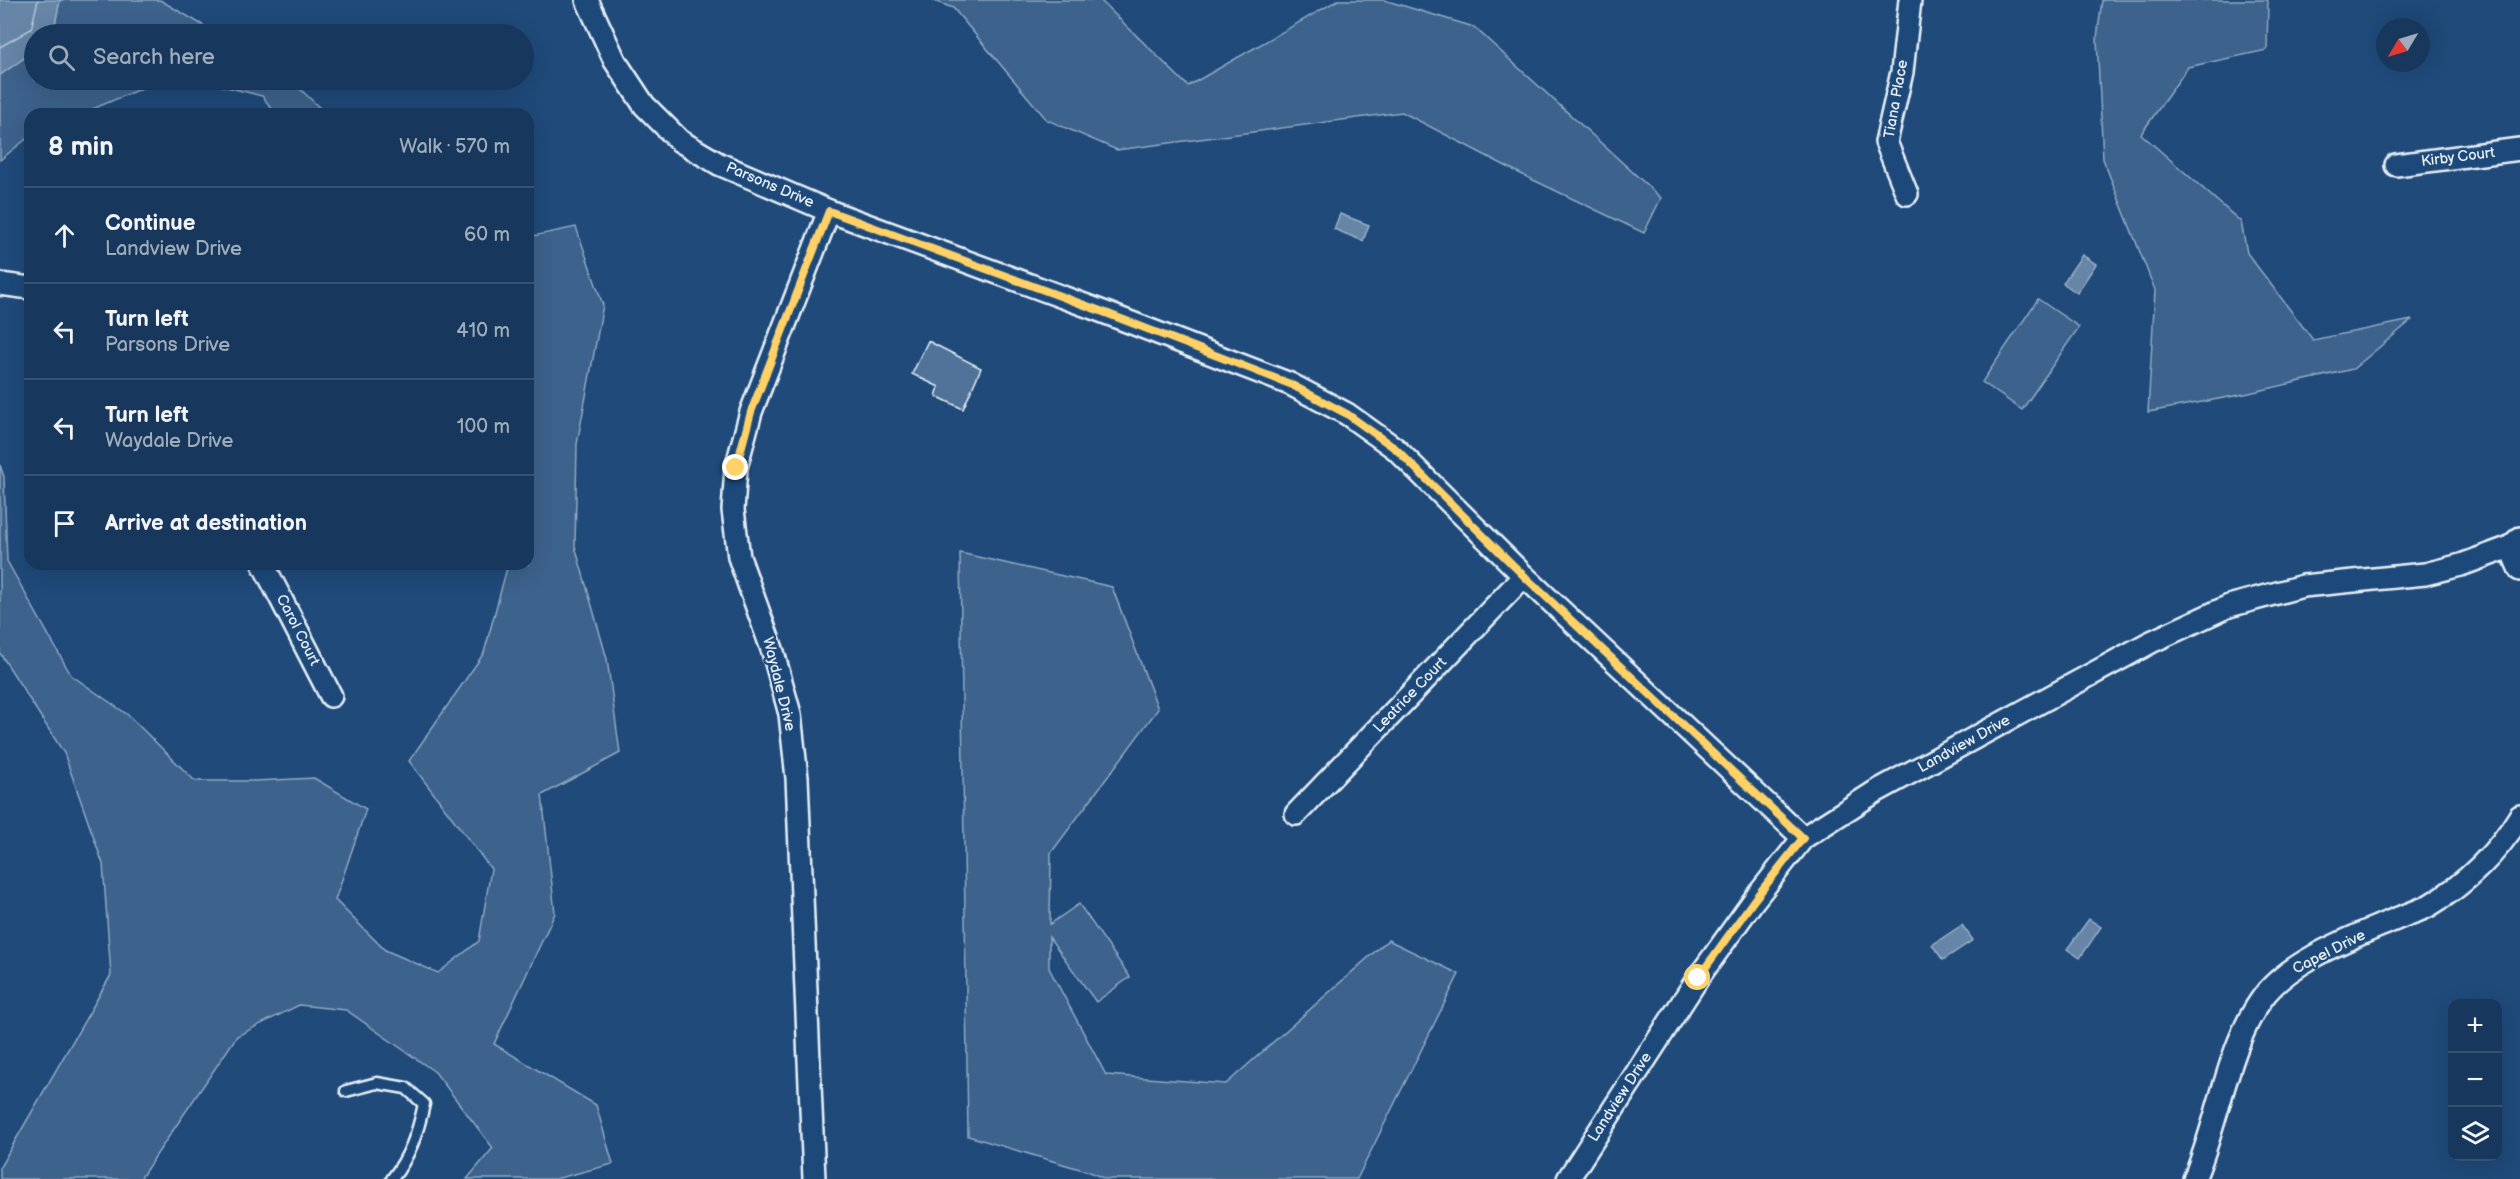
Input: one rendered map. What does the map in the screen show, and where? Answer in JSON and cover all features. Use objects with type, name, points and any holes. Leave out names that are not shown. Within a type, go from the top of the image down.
[{"type":"street","name":"Parsons Drive","points":[[586,0],[615,61],[644,105],[680,141],[719,164],[829,211],[1098,310],[1300,389],[1347,414],[1396,449],[1524,576],[1803,838]]},
{"type":"street","name":"Tiana Place","points":[[1907,194],[1886,142],[1902,72],[1910,0]]},
{"type":"street","name":"Kirby Court","points":[[2396,165],[2520,149]]},
{"type":"street","name":"Waydale Drive","points":[[814,1179],[797,778],[790,714],[773,652],[739,557],[733,510],[736,468],[751,412],[829,211]]},
{"type":"street","points":[[0,284],[24,287]]},
{"type":"street","points":[[2515,543],[2520,570]]},
{"type":"street","name":"Landview Drive","points":[[1568,1179],[1698,978],[1754,900],[1803,838],[1875,792],[2151,642],[2229,606],[2303,586],[2425,574],[2461,565],[2515,543]]},
{"type":"street","name":"Carol Court","points":[[266,570],[331,696]]},
{"type":"street","name":"Leatrice Court","points":[[1296,814],[1524,576]]},
{"type":"street","name":"Capel Drive","points":[[2194,1179],[2238,1045],[2261,999],[2290,970],[2364,933],[2430,905],[2466,879],[2507,837],[2520,816]]},
{"type":"lane","points":[[346,1091],[377,1083],[406,1088],[424,1104],[418,1133],[404,1164],[392,1179]]},
{"type":"shaded area","points":[[60,0],[160,0],[201,24],[55,24]]},
{"type":"shaded area","points":[[931,0],[1100,0],[1188,86],[1338,0],[1384,0],[1474,27],[1661,198],[1644,233],[1525,176],[1402,112],[1117,150],[1047,120],[953,8]]},
{"type":"shaded area","points":[[2102,0],[2268,0],[2267,50],[2188,67],[2141,134],[2241,222],[2247,253],[2313,340],[2412,320],[2353,369],[2245,394],[2148,412],[2155,290],[2103,159],[2097,38]]},
{"type":"shaded area","points":[[24,58],[24,90],[137,90],[95,108],[24,108],[24,141],[0,160],[0,75]]},
{"type":"shaded area","points":[[238,90],[301,90],[320,108],[271,108],[262,96]]},
{"type":"shaded area","points":[[576,227],[603,305],[577,444],[575,546],[607,659],[620,753],[542,795],[555,913],[494,1044],[596,1105],[613,1164],[555,1179],[467,1179],[493,1148],[435,1072],[346,1010],[299,1005],[237,1036],[140,1179],[0,1179],[0,1167],[111,975],[103,864],[64,753],[0,653],[0,465],[4,477],[7,561],[71,675],[128,715],[195,781],[314,778],[366,809],[335,900],[385,950],[438,973],[479,941],[491,869],[409,761],[484,653],[506,570],[534,570],[534,236]]},
{"type":"shaded area","points":[[2038,299],[2079,327],[2022,410],[1982,382]]},
{"type":"shaded area","points":[[960,553],[1112,587],[1158,709],[1051,853],[1050,924],[1079,904],[1130,977],[1096,1002],[1049,937],[1049,968],[1106,1075],[1226,1084],[1388,940],[1459,974],[1357,1179],[1105,1179],[1090,1172],[968,1136]]},
{"type":"water","points":[[0,0],[60,0],[55,24],[24,24],[24,58],[0,75]]},
{"type":"water","points":[[1340,214],[1369,225],[1363,241],[1334,229]]},
{"type":"water","points":[[2082,255],[2096,264],[2077,293],[2063,283]]},
{"type":"water","points":[[2089,919],[2101,927],[2080,958],[2067,949]]},
{"type":"water","points":[[1962,925],[1973,940],[1943,960],[1932,945]]},
{"type":"building","points":[[928,341],[981,368],[963,409],[936,396],[939,387],[912,374]]},
{"type":"route","points":[[736,468],[751,412],[829,211],[1098,310],[1290,384],[1347,414],[1396,449],[1524,576],[1803,838],[1754,900],[1698,978]]}]
